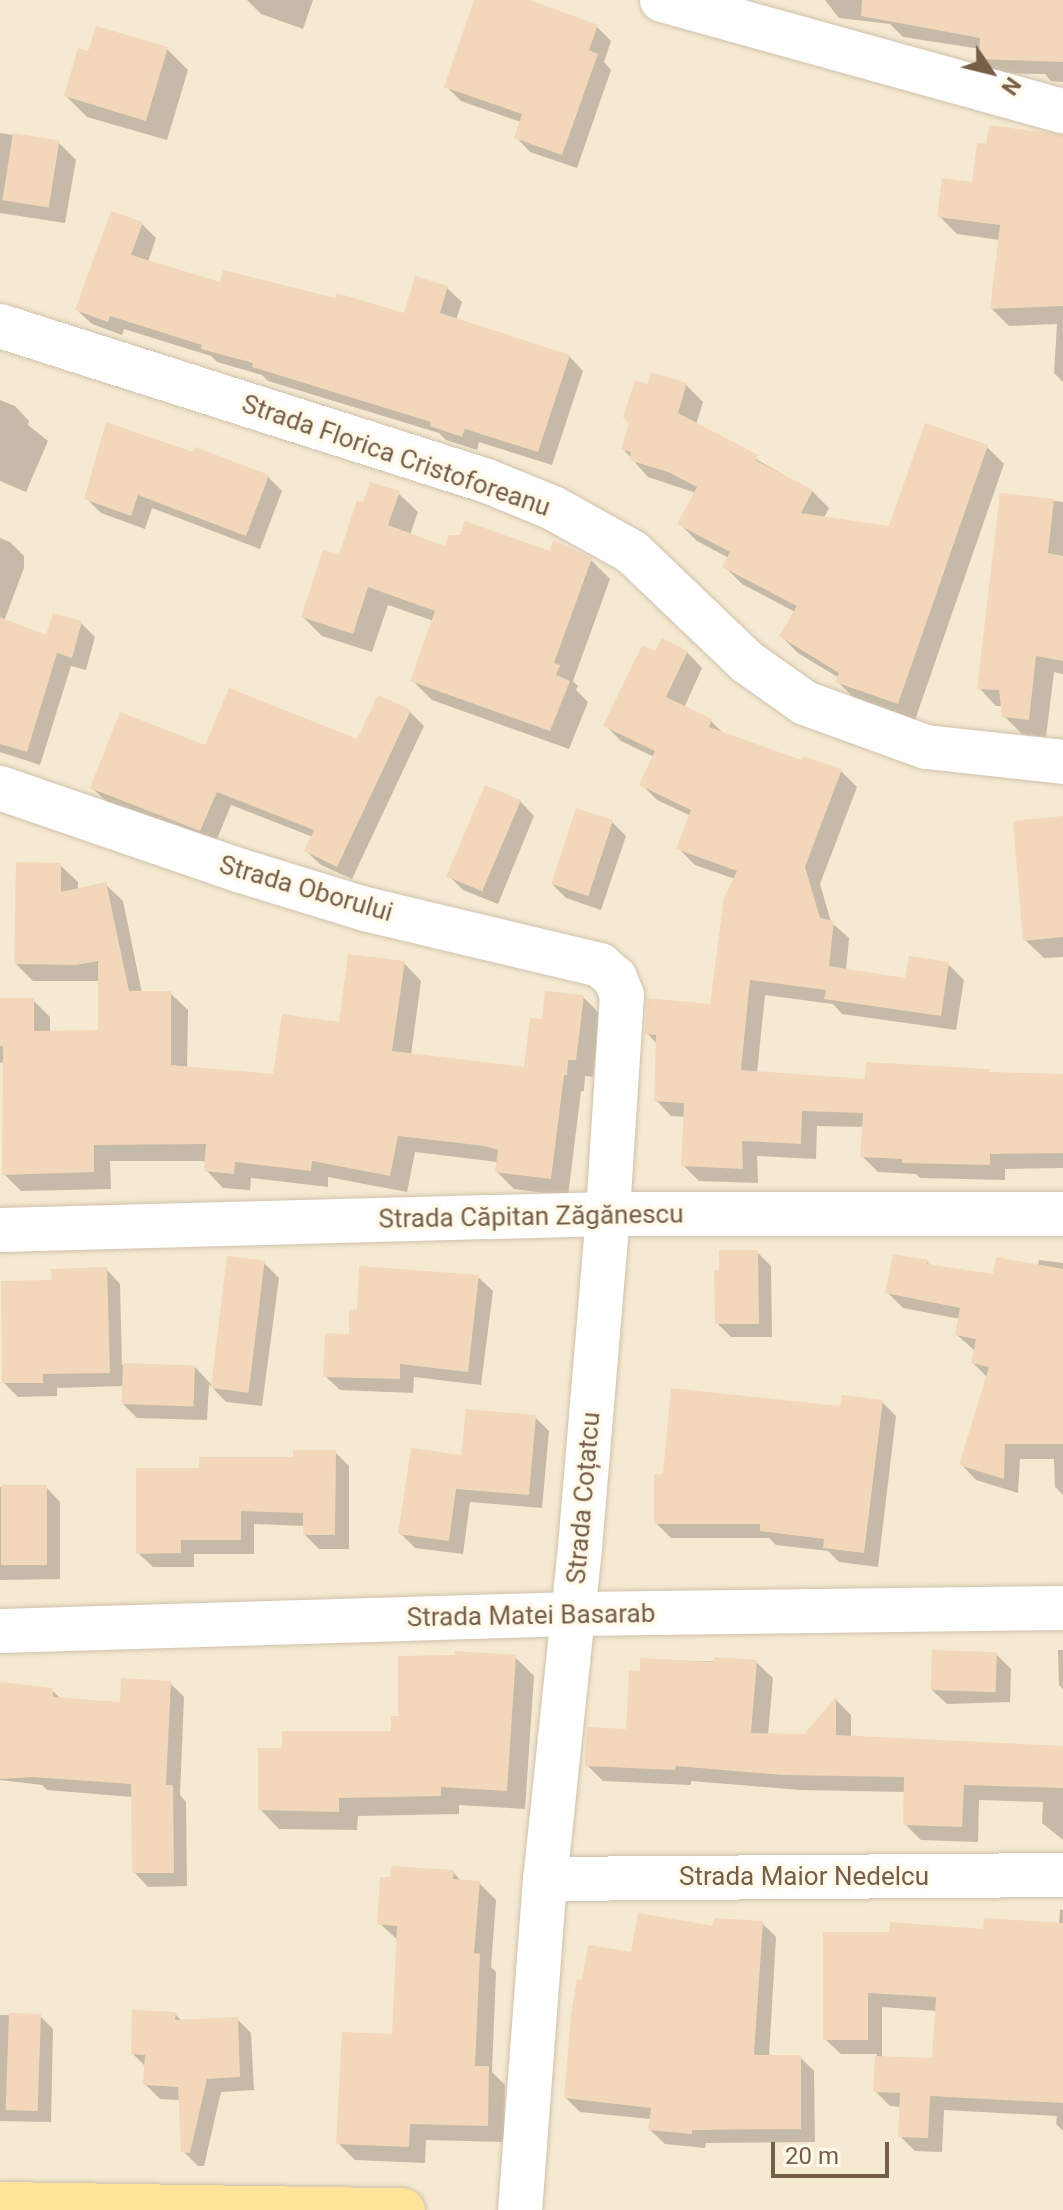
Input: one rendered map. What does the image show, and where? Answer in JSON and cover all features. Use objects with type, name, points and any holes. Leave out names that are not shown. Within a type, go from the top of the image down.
[{"type":"main road","points":[[0,2204],[403,2210]]},
{"type":"street","points":[[662,0],[1063,111]]},
{"type":"street","name":"Strada Florica Cristoforeanu","points":[[0,326],[487,481],[553,508],[632,552],[747,662],[805,703],[830,714],[926,747],[1063,762]]},
{"type":"street","name":"Strada Oborului","points":[[0,788],[238,870],[365,909],[576,957],[600,965],[615,978]]},
{"type":"street","name":"Strada Coțatcu","points":[[520,2210],[545,1879],[574,1614],[608,1214],[622,995],[615,978]]},
{"type":"street","name":"Strada Căpitan Zăgănescu","points":[[0,1230],[608,1214],[1063,1214]]},
{"type":"street","name":"Strada Matei Basarab","points":[[0,1631],[574,1614],[1063,1608]]},
{"type":"street","name":"Strada Maior Nedelcu","points":[[545,1879],[1063,1875]]},
{"type":"shaded area","points":[[0,0],[1063,0],[1063,2210],[0,2210]]},
{"type":"building","points":[[474,0],[530,0],[598,25],[589,50],[598,54],[562,155],[514,138],[522,114],[444,87]]},
{"type":"building","points":[[862,0],[1063,0],[1063,62],[979,59],[980,38],[861,16]]},
{"type":"building","points":[[96,26],[168,47],[146,121],[64,96],[78,48],[88,51]]},
{"type":"building","points":[[989,125],[1063,135],[1063,306],[990,309],[1000,225],[937,217],[942,178],[972,182],[977,143],[986,144]]},
{"type":"building","points":[[13,133],[59,140],[49,208],[2,200]]},
{"type":"building","points":[[111,211],[143,222],[131,255],[220,282],[223,270],[335,298],[337,293],[404,313],[415,276],[448,286],[440,313],[570,355],[538,452],[465,429],[462,437],[430,426],[431,422],[201,349],[202,345],[110,316],[108,322],[75,310]]},
{"type":"building","points":[[651,372],[687,383],[678,413],[758,455],[755,460],[813,490],[801,513],[889,526],[925,423],[988,445],[898,704],[835,682],[839,673],[779,636],[797,606],[722,567],[730,552],[677,524],[697,487],[668,472],[629,460],[631,452],[621,449],[629,423],[623,417],[635,380],[648,384]]},
{"type":"building","points":[[106,422],[193,452],[195,447],[269,475],[246,536],[138,495],[131,516],[84,499]]},
{"type":"building","points":[[370,482],[400,491],[388,525],[445,546],[449,535],[460,535],[465,521],[550,551],[553,540],[592,558],[554,663],[560,665],[556,675],[570,681],[550,731],[410,681],[435,611],[368,587],[353,634],[301,617],[323,550],[339,555],[357,500],[363,502]]},
{"type":"building","points":[[1000,493],[1054,499],[1048,553],[1063,556],[1063,661],[1036,656],[1029,720],[1002,717],[999,690],[977,689]]},
{"type":"building","points":[[53,613],[82,621],[72,658],[57,653],[27,752],[0,744],[0,617],[46,635]]},
{"type":"building","points":[[662,638],[688,651],[666,697],[712,719],[709,727],[801,760],[803,756],[842,769],[805,867],[820,918],[834,921],[829,966],[905,978],[909,956],[949,962],[941,1016],[824,999],[826,990],[750,980],[741,1070],[865,1079],[866,1062],[989,1069],[989,1072],[1063,1074],[1063,1153],[990,1154],[990,1165],[902,1163],[902,1159],[860,1157],[863,1113],[802,1111],[801,1144],[742,1141],[743,1169],[681,1166],[684,1103],[654,1101],[656,1035],[645,1034],[647,998],[710,1004],[724,897],[737,871],[676,849],[691,810],[639,785],[655,751],[603,726],[642,645],[655,651]]},
{"type":"building","points":[[229,688],[357,739],[378,695],[411,710],[337,867],[304,851],[314,830],[217,792],[200,831],[90,788],[120,712],[205,745]]},
{"type":"building","points":[[485,785],[521,800],[482,891],[446,876]]},
{"type":"building","points":[[576,808],[613,820],[588,896],[551,884]]},
{"type":"building","points":[[1063,816],[1063,937],[1023,941],[1013,821]]},
{"type":"building","points":[[16,862],[61,863],[61,892],[106,882],[129,991],[171,991],[171,1065],[273,1074],[282,1014],[339,1022],[348,954],[405,961],[392,1051],[524,1067],[530,1018],[542,1019],[545,991],[584,995],[576,1060],[568,1060],[567,1075],[564,1075],[551,1179],[495,1172],[498,1150],[485,1146],[398,1136],[390,1176],[312,1161],[311,1171],[235,1162],[234,1174],[204,1171],[206,1144],[94,1145],[94,1172],[2,1175],[3,1046],[0,1046],[0,998],[34,998],[34,1031],[98,1030],[98,961],[76,965],[14,964]]},
{"type":"building","points":[[719,1250],[758,1250],[759,1324],[715,1324],[714,1270],[719,1270]]},
{"type":"building","points":[[893,1254],[928,1260],[927,1264],[993,1274],[996,1257],[1063,1269],[1063,1444],[1005,1444],[1004,1479],[959,1465],[989,1367],[971,1363],[976,1339],[955,1335],[960,1308],[885,1293]]},
{"type":"building","points":[[227,1256],[265,1261],[249,1393],[211,1388]]},
{"type":"building","points":[[359,1266],[479,1275],[468,1372],[400,1364],[400,1379],[323,1377],[325,1333],[349,1334],[349,1309],[357,1310]]},
{"type":"building","points":[[107,1267],[110,1373],[43,1374],[43,1383],[2,1383],[1,1281],[52,1280],[51,1269]]},
{"type":"building","points":[[123,1363],[195,1366],[194,1406],[122,1404]]},
{"type":"building","points":[[671,1388],[840,1406],[842,1395],[883,1400],[864,1553],[823,1548],[824,1539],[760,1531],[760,1524],[654,1524],[654,1474],[663,1474]]},
{"type":"building","points":[[466,1409],[536,1415],[529,1495],[456,1489],[449,1541],[398,1534],[411,1448],[461,1455]]},
{"type":"building","points":[[293,1450],[336,1450],[335,1535],[303,1535],[303,1513],[241,1511],[241,1540],[181,1540],[181,1553],[136,1554],[136,1468],[199,1468],[199,1457],[293,1457]]},
{"type":"building","points":[[1,1485],[47,1485],[47,1565],[1,1565]]},
{"type":"building","points":[[932,1650],[997,1652],[996,1692],[931,1690]]},
{"type":"building","points":[[455,1651],[516,1655],[507,1791],[441,1787],[441,1796],[339,1798],[339,1812],[258,1810],[258,1748],[282,1748],[282,1731],[391,1731],[391,1716],[398,1716],[398,1656],[455,1655]]},
{"type":"building","points":[[713,1657],[757,1660],[751,1733],[804,1734],[836,1697],[836,1735],[1063,1746],[1063,1788],[964,1785],[962,1827],[903,1825],[904,1777],[783,1775],[676,1766],[675,1770],[585,1766],[587,1727],[626,1729],[629,1670],[640,1671],[640,1658],[713,1662]]},
{"type":"building","points":[[121,1678],[171,1681],[166,1785],[173,1785],[174,1873],[132,1873],[131,1784],[32,1777],[0,1779],[0,1682],[53,1688],[53,1697],[120,1702]]},
{"type":"building","points":[[391,1866],[454,1870],[453,1879],[480,1881],[474,1953],[480,1954],[475,2066],[489,2066],[488,2126],[410,2124],[409,2147],[336,2144],[342,2032],[392,2034],[397,1926],[377,1924],[380,1877],[390,1877]]},
{"type":"building","points":[[638,1913],[713,1926],[714,1918],[763,1921],[754,2055],[801,2055],[801,2129],[692,2130],[692,2134],[648,2130],[651,2108],[564,2098],[571,2015],[577,1979],[582,1980],[588,1945],[631,1952]]},
{"type":"building","points":[[984,1918],[1063,1923],[1063,2103],[930,2096],[928,2138],[898,2137],[900,2093],[873,2092],[875,2056],[932,2058],[936,1997],[868,1993],[868,2040],[823,2040],[823,1932],[889,1932],[890,1922],[983,1929]]},
{"type":"building","points":[[132,2010],[176,2012],[175,2020],[238,2017],[240,2077],[207,2079],[190,2153],[181,2152],[178,2087],[143,2085],[145,2055],[131,2054]]},
{"type":"building","points":[[9,2013],[41,2014],[38,2111],[6,2110]]}]
